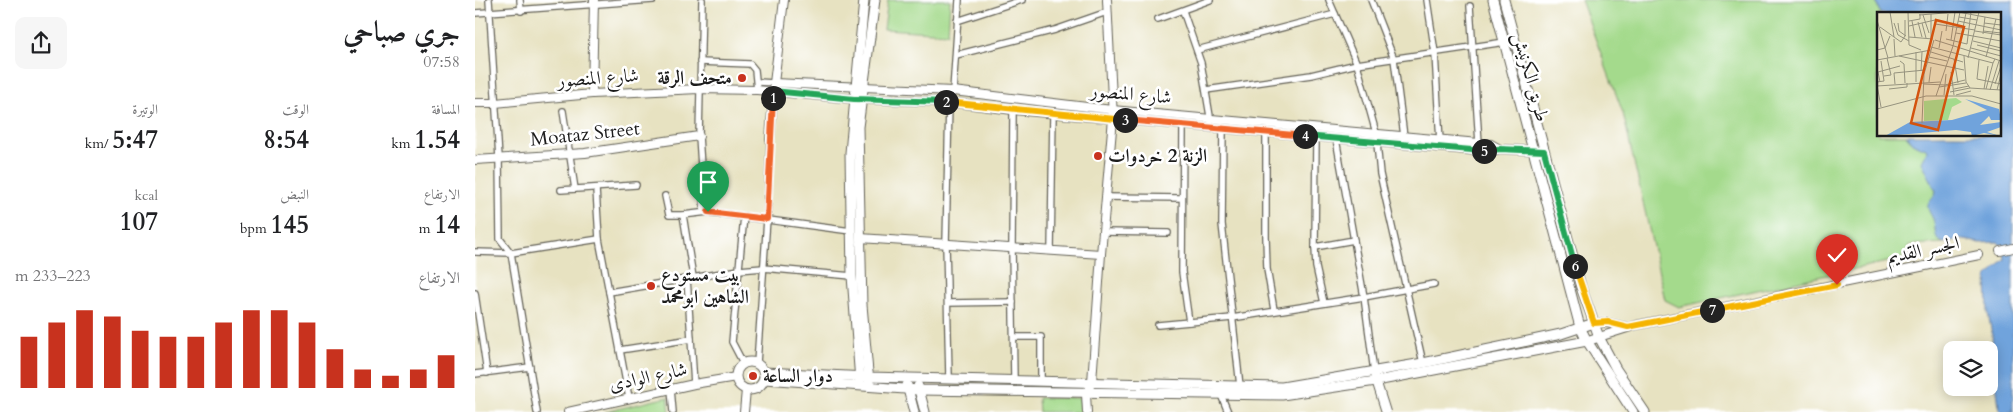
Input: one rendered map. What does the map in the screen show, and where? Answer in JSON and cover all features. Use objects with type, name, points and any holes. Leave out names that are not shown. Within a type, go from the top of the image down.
[{"type":"main road","points":[[770,140],[773,87],[784,0]]},
{"type":"main road","points":[[864,0],[858,99],[850,153],[852,276],[864,381]]},
{"type":"main road","points":[[859,88],[875,0]]},
{"type":"main road","points":[[1087,412],[1085,394],[1092,382],[1113,118],[1107,12],[1108,0]]},
{"type":"main road","name":"طريق الكرنيش","points":[[1493,0],[1580,327],[1633,412]]},
{"type":"main road","name":"طريق الكرنيش","points":[[1504,0],[1581,287],[1599,337],[1616,369],[1645,412]]},
{"type":"main road","points":[[592,94],[595,3]]},
{"type":"main road","name":"شارع المنصور","points":[[475,104],[592,94],[757,86],[953,91],[1112,110],[1210,117],[1404,136],[1490,152],[1500,149],[1544,151]]},
{"type":"main road","name":"شارع المنصور","points":[[773,87],[858,99],[949,102],[1013,110],[1336,139],[1376,142],[1479,142],[1491,144],[1500,149]]},
{"type":"main road","points":[[858,99],[864,381]]},
{"type":"main road","name":"Moataz Street","points":[[475,160],[569,154],[699,136]]},
{"type":"main road","points":[[1547,201],[1557,200]]},
{"type":"main road","points":[[860,238],[1101,254]]},
{"type":"main road","points":[[2000,251],[2013,248]]},
{"type":"main road","name":"الجسر القديم","points":[[1599,337],[1637,325],[1979,255]]},
{"type":"main road","points":[[864,381],[911,377],[1282,387],[1375,377],[1423,363],[1561,334],[1594,323],[1608,322],[1628,327]]},
{"type":"main road","points":[[764,375],[864,381],[908,390],[1085,394],[1282,395],[1375,377],[1587,341],[1599,337]]},
{"type":"main road","points":[[752,361],[757,363],[764,375],[758,388],[746,390],[741,388],[735,377],[736,372],[743,363],[752,361]]},
{"type":"main road","name":"شارع الوادى","points":[[568,412],[586,410],[671,388],[735,377]]},
{"type":"main road","points":[[911,377],[908,390],[914,412]]},
{"type":"main road","points":[[911,377],[919,390],[925,412]]},
{"type":"main road","points":[[1375,377],[1385,412]]},
{"type":"main road","points":[[744,412],[746,390]]},
{"type":"street","points":[[489,0],[499,158],[500,239],[511,253],[537,412]]},
{"type":"street","points":[[520,0],[521,11]]},
{"type":"street","points":[[475,13],[653,0]]},
{"type":"street","points":[[702,0],[699,136],[704,212]]},
{"type":"street","points":[[949,378],[946,244],[949,102],[953,91],[957,55],[959,0]]},
{"type":"street","points":[[957,21],[1022,0]]},
{"type":"street","points":[[1158,19],[1210,0]]},
{"type":"street","points":[[1329,0],[1357,64],[1376,134],[1380,174],[1423,363]]},
{"type":"street","points":[[1371,0],[1394,59],[1404,136]]},
{"type":"street","points":[[1427,0],[1435,53],[1440,143]]},
{"type":"street","points":[[1470,6],[1479,142]]},
{"type":"street","points":[[1183,11],[1197,50],[1206,90],[1211,127]]},
{"type":"street","points":[[957,55],[1055,30],[1107,12]]},
{"type":"street","points":[[1197,50],[1335,14]]},
{"type":"street","points":[[1206,90],[1311,75],[1357,64],[1505,42]]},
{"type":"street","points":[[700,62],[747,63],[754,68],[757,86]]},
{"type":"street","points":[[1013,110],[1012,248],[1014,379]]},
{"type":"street","points":[[563,111],[575,190]]},
{"type":"street","points":[[1051,251],[1053,113]]},
{"type":"street","points":[[1183,125],[1181,198],[1182,272],[1189,322]]},
{"type":"street","points":[[1223,128],[1223,224],[1240,386]]},
{"type":"street","points":[[1266,132],[1267,269],[1274,310]]},
{"type":"street","points":[[1316,137],[1315,247],[1316,267],[1324,303]]},
{"type":"street","points":[[1336,139],[1364,297],[1375,377]]},
{"type":"street","points":[[757,363],[767,219],[770,140]]},
{"type":"street","points":[[561,190],[635,185]]},
{"type":"street","points":[[596,189],[599,239],[629,398]]},
{"type":"street","points":[[665,196],[669,215],[704,212],[851,231]]},
{"type":"street","points":[[1106,197],[1181,198]]},
{"type":"street","points":[[683,215],[690,278],[694,384]]},
{"type":"street","points":[[743,363],[732,342],[744,216]]},
{"type":"street","points":[[1103,232],[1168,233]]},
{"type":"street","points":[[475,252],[511,253],[599,239]]},
{"type":"street","points":[[1315,247],[1354,240]]},
{"type":"street","points":[[609,292],[739,270],[763,268],[852,276]]},
{"type":"street","points":[[1158,325],[1232,318],[1434,284]]},
{"type":"street","points":[[475,293],[487,373]]},
{"type":"street","points":[[948,303],[1013,302]]},
{"type":"street","points":[[1014,337],[1041,337],[1041,380]]},
{"type":"street","points":[[620,350],[691,340]]},
{"type":"street","points":[[475,374],[530,367]]},
{"type":"street","points":[[1225,385],[1221,395],[1228,412]]},
{"type":"street","points":[[671,388],[673,412]]},
{"type":"green space","points":[[888,0],[950,0],[948,33],[884,29]]},
{"type":"green space","points":[[1581,0],[1876,0],[1879,12],[1877,12],[1876,51],[1877,136],[1907,136],[1912,143],[1927,148],[1936,191],[1935,196],[1928,205],[1937,237],[1944,243],[1909,245],[1901,259],[1679,307],[1665,300],[1623,113]]},
{"type":"green space","points":[[668,397],[670,412],[605,412]]},
{"type":"green space","points":[[1038,398],[1080,398],[1082,412],[1039,412]]},
{"type":"water","points":[[1876,0],[2013,0],[2013,412],[2001,412],[1999,406],[1998,341],[1992,341],[1988,313],[1987,277],[2005,259],[2003,248],[1998,242],[1980,243],[1959,239],[1944,243],[1938,239],[1928,206],[1936,191],[1922,162],[1928,150],[1912,143],[1907,136],[2001,136],[2001,12],[1879,12]]},
{"type":"place","name":"متحف الرقة","points":[[742,78]]},
{"type":"place","name":"الزنة 2 خردوات","points":[[1098,156]]},
{"type":"place","name":"بيت مستودع الشاهين ابومحمد","points":[[651,286]]},
{"type":"place","name":"دوار الساعة","points":[[753,376]]},
{"type":"route","points":[[708,212],[767,219],[773,91],[854,99],[949,102],[1013,110],[1440,148],[1490,152],[1500,149],[1544,151],[1581,287],[1594,323],[1608,322],[1628,327],[1837,285]]}]
